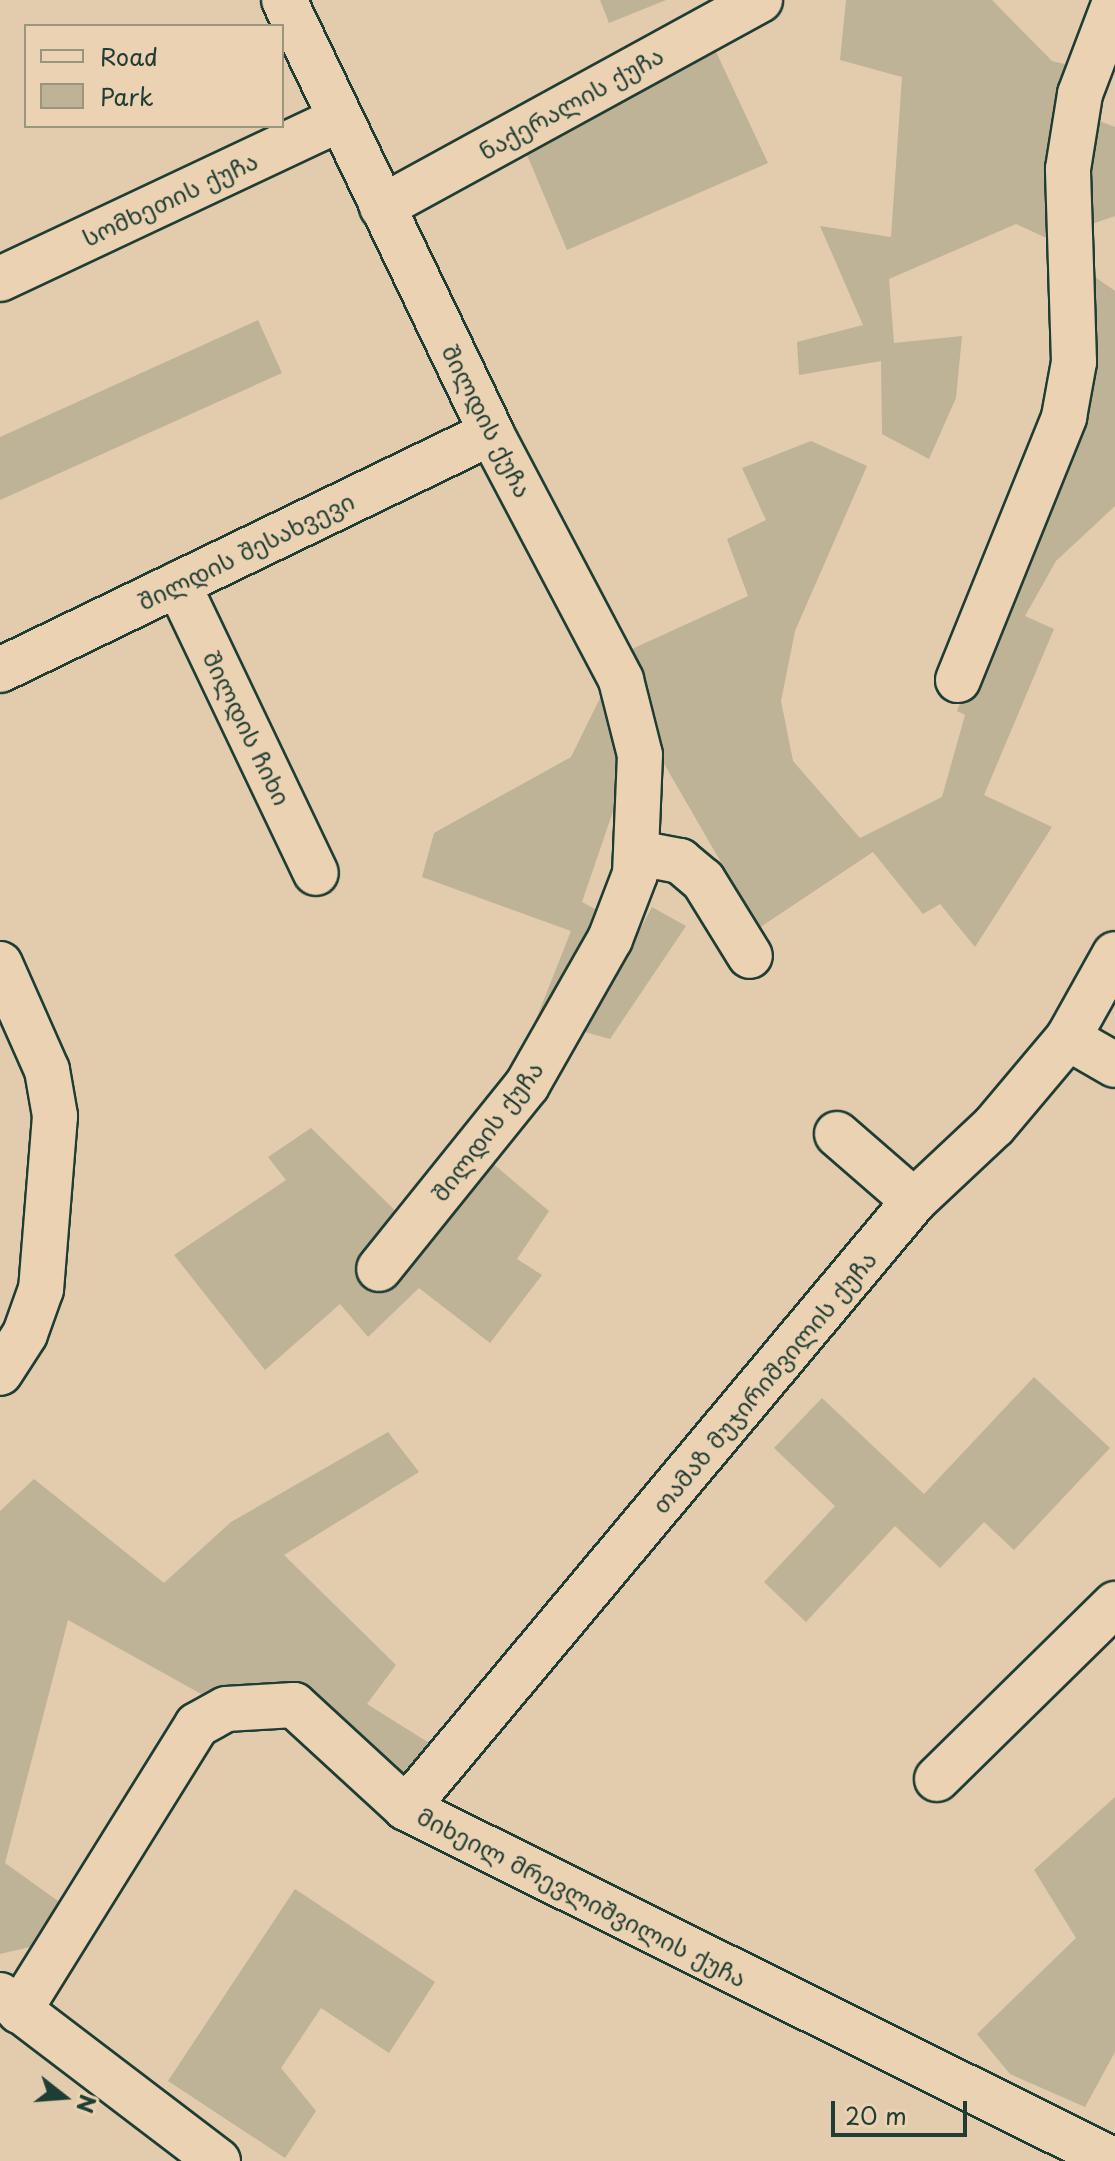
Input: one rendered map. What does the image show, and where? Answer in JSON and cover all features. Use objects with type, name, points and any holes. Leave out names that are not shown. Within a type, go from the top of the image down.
[{"type":"street","name":"შილდის ქუჩა","points":[[284,0],[491,433],[632,709],[640,755],[638,853],[626,903],[610,939],[527,1085],[379,1269]]},
{"type":"street","name":"ნაქერალის ქუჩა","points":[[382,207],[760,0]]},
{"type":"street","points":[[958,680],[1064,417],[1074,362],[1068,169],[1080,94],[1115,2]]},
{"type":"street","name":"სომხეთის ქუჩა","points":[[0,279],[340,119]]},
{"type":"street","name":"შილდის შესახვევი","points":[[0,670],[491,433]]},
{"type":"street","name":"შილდის ჩიხი","points":[[178,584],[316,873]]},
{"type":"street","points":[[638,853],[680,861],[703,880],[750,956]]},
{"type":"street","name":"თამაზ მუჯირიშვილის ქუჩა","points":[[406,1808],[914,1201],[994,1126],[1068,1038],[1115,954]]},
{"type":"street","points":[[0,964],[47,1070],[55,1116],[41,1289],[25,1334],[0,1373]]},
{"type":"street","points":[[1068,1038],[1115,1065]]},
{"type":"street","points":[[837,1134],[914,1201]]},
{"type":"street","points":[[937,1779],[1115,1604]]},
{"type":"street","name":"მიხეილ მრევლიშვილის ქუჩა","points":[[10,2003],[197,1725],[226,1709],[294,1705],[406,1808],[1115,2161]]},
{"type":"street","points":[[10,2003],[218,2161]]},
{"type":"green space","points":[[600,0],[666,0],[609,23]]},
{"type":"green space","points":[[846,0],[992,0],[1052,61],[1073,66],[1059,105],[1115,127],[1115,216],[1089,225],[1095,277],[1115,291],[1115,506],[1056,561],[1025,616],[1054,629],[984,795],[1052,827],[975,947],[940,904],[923,914],[873,852],[759,928],[663,762],[632,649],[748,596],[727,539],[766,520],[742,468],[811,441],[867,466],[795,631],[781,701],[793,761],[860,838],[942,797],[965,715],[957,711],[999,607],[1079,253],[1016,224],[889,279],[894,343],[962,336],[956,398],[929,459],[882,434],[881,361],[799,375],[797,342],[863,325],[820,226],[891,237],[902,77],[840,60]]},
{"type":"green space","points":[[710,39],[768,163],[567,250],[522,143]]},
{"type":"green space","points":[[258,320],[282,373],[0,500],[0,437]]},
{"type":"green space","points":[[605,688],[626,727],[621,788],[582,902],[604,914],[490,1106],[533,1027],[571,931],[422,877],[434,833],[571,757]]},
{"type":"green space","points":[[652,907],[686,926],[610,1039],[585,1032]]},
{"type":"green space","points":[[311,1128],[420,1235],[485,1157],[549,1211],[517,1259],[542,1275],[490,1343],[419,1288],[368,1337],[340,1304],[265,1370],[174,1255],[286,1180],[268,1157]]},
{"type":"green space","points":[[1034,1377],[1110,1448],[1014,1550],[984,1522],[940,1568],[895,1526],[806,1622],[764,1582],[835,1506],[774,1448],[822,1398],[924,1494]]},
{"type":"green space","points":[[388,1432],[419,1472],[284,1555],[396,1665],[367,1704],[434,1746],[408,1778],[307,1701],[276,1685],[249,1683],[203,1695],[68,1620],[5,1863],[65,1906],[30,1947],[0,1954],[0,1511],[34,1479],[164,1583],[231,1522]]},
{"type":"green space","points":[[1115,1797],[1115,2052],[1085,2107],[1010,2074],[977,2034],[1076,1938],[1034,1870]]},
{"type":"green space","points":[[295,1889],[435,1982],[389,2053],[321,2008],[281,2068],[316,2111],[285,2158],[168,2081]]}]
